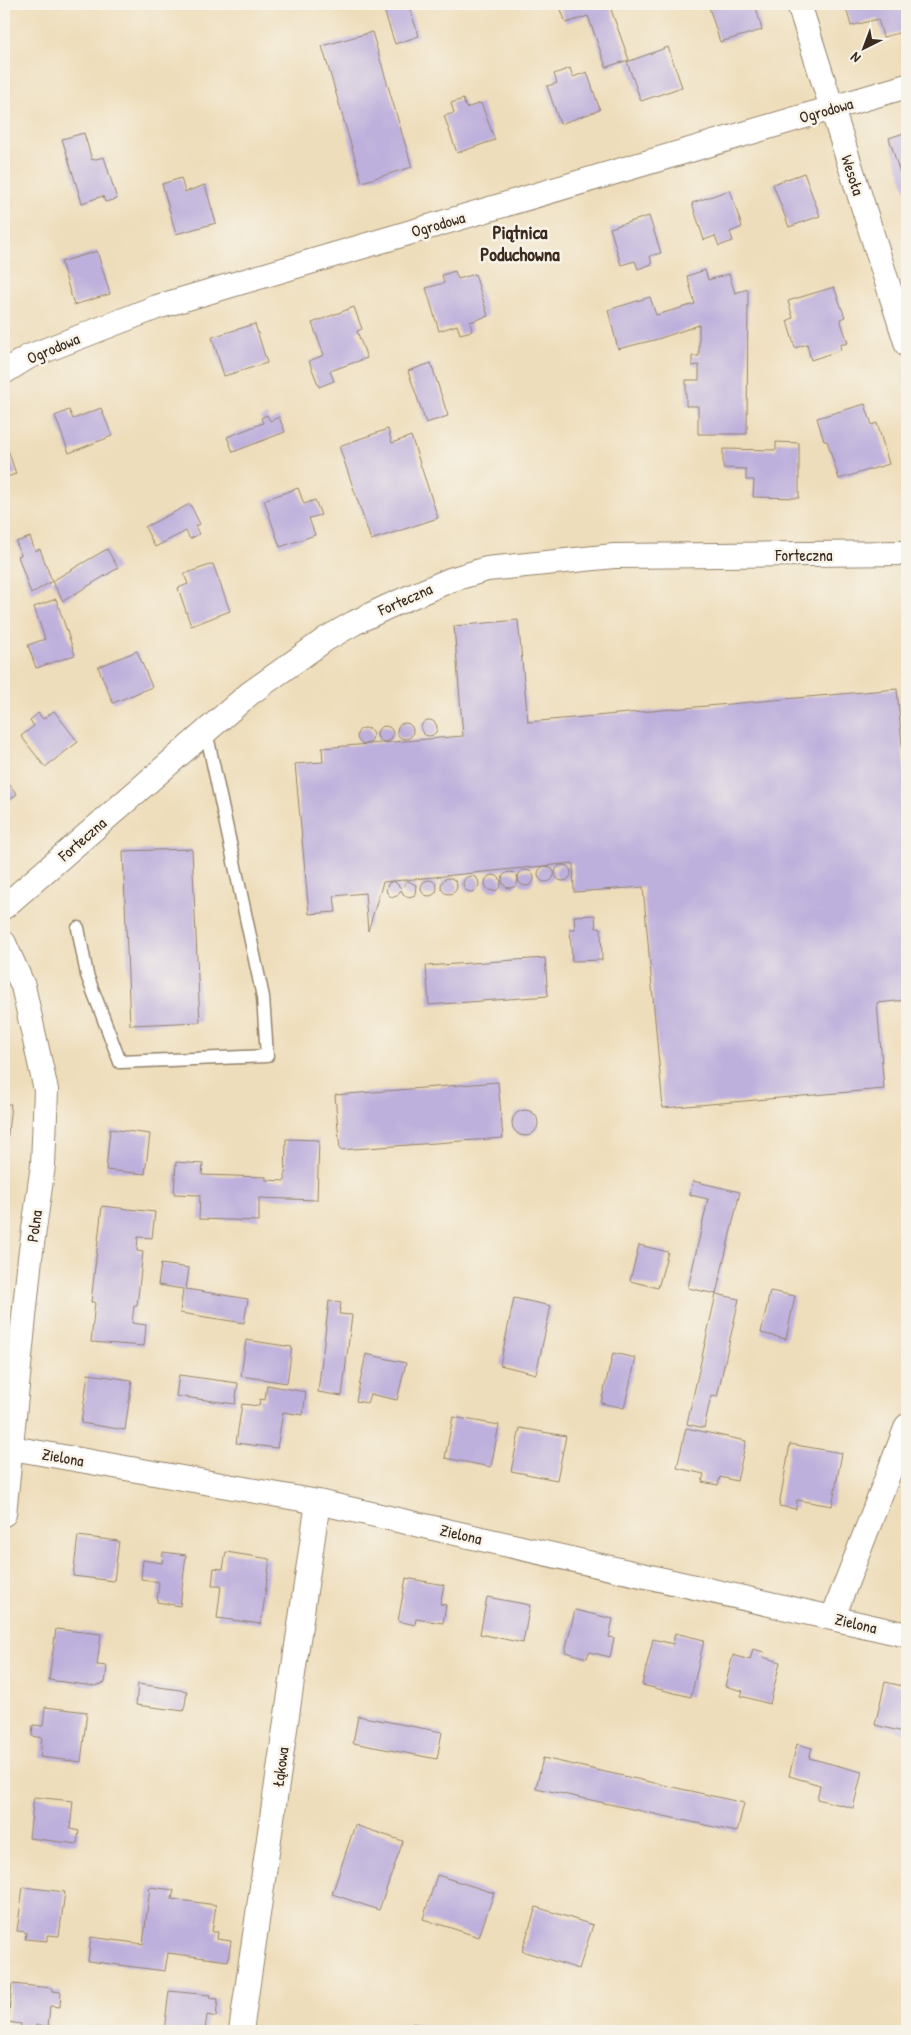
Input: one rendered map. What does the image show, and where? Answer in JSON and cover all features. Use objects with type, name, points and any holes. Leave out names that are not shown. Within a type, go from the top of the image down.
[{"type":"street","name":"Wesoła","points":[[799,4],[907,345]]},
{"type":"street","name":"Ogrodowa","points":[[4,372],[28,356],[157,307],[907,86]]},
{"type":"street","name":"Forteczna","points":[[4,907],[249,694],[326,639],[362,619],[450,580],[487,569],[614,556],[907,553]]},
{"type":"street","name":"Polna","points":[[4,943],[23,986],[46,1090],[43,1165],[30,1258],[4,1514]]},
{"type":"street","points":[[833,1617],[907,1426]]},
{"type":"street","name":"Zielona","points":[[12,1448],[318,1502],[907,1635]]},
{"type":"street","name":"Łąkowa","points":[[241,2031],[318,1502]]},
{"type":"lane","points":[[78,928],[88,975],[120,1062],[267,1056],[264,997],[206,731]]},
{"type":"building","points":[[382,4],[408,4],[419,36],[395,44]]},
{"type":"building","points":[[559,4],[609,4],[629,60],[606,67],[588,16],[566,23]]},
{"type":"building","points":[[708,4],[755,4],[762,30],[720,42]]},
{"type":"building","points":[[845,4],[907,4],[907,31],[883,37],[878,19],[851,26]]},
{"type":"building","points":[[372,32],[412,167],[362,182],[322,46]]},
{"type":"building","points":[[668,47],[682,87],[641,101],[627,62]]},
{"type":"building","points":[[570,68],[573,77],[587,72],[600,110],[560,124],[547,86],[557,83],[554,74]]},
{"type":"building","points":[[463,99],[466,108],[481,103],[495,140],[457,153],[444,116],[454,113],[451,103]]},
{"type":"building","points":[[907,132],[907,188],[905,189],[889,138]]},
{"type":"building","points":[[84,133],[92,160],[104,157],[117,199],[105,202],[103,196],[82,203],[62,139]]},
{"type":"building","points":[[804,173],[820,216],[789,227],[773,184]]},
{"type":"building","points":[[181,178],[185,192],[205,185],[216,223],[176,234],[162,184]]},
{"type":"building","points":[[730,190],[742,227],[730,232],[733,241],[719,246],[715,236],[704,240],[692,203]]},
{"type":"building","points":[[649,216],[661,253],[650,256],[652,264],[638,269],[635,261],[621,265],[610,228]]},
{"type":"building","points":[[97,251],[110,294],[74,305],[61,262]]},
{"type":"building","points":[[705,270],[708,280],[729,274],[735,293],[748,289],[747,434],[698,434],[698,406],[686,406],[686,380],[699,380],[699,365],[692,366],[692,356],[699,356],[699,325],[658,339],[618,349],[608,310],[650,297],[656,315],[695,304],[687,276]]},
{"type":"building","points":[[455,271],[458,279],[475,274],[488,316],[470,322],[472,331],[460,334],[457,325],[439,331],[426,288],[444,283],[442,275]]},
{"type":"building","points":[[834,287],[845,317],[840,319],[848,343],[840,345],[841,350],[811,360],[807,344],[795,348],[787,321],[793,318],[788,301]]},
{"type":"building","points":[[354,307],[362,329],[357,331],[367,358],[330,371],[334,381],[319,387],[309,361],[324,355],[312,323]]},
{"type":"building","points":[[255,324],[267,363],[224,376],[212,337]]},
{"type":"building","points":[[431,363],[448,416],[426,423],[408,371]]},
{"type":"building","points":[[865,404],[872,425],[877,423],[889,464],[839,479],[827,441],[824,441],[817,418]]},
{"type":"building","points":[[101,408],[112,436],[69,453],[55,416],[69,410],[73,419]]},
{"type":"building","points":[[267,415],[270,421],[279,417],[285,432],[233,452],[227,437],[263,423],[261,418]]},
{"type":"building","points":[[388,429],[392,443],[411,436],[438,518],[371,540],[339,446]]},
{"type":"building","points":[[4,438],[16,474],[4,478]]},
{"type":"building","points":[[776,442],[799,443],[799,498],[753,497],[754,480],[746,480],[746,469],[723,468],[723,449],[776,450]]},
{"type":"building","points":[[298,488],[304,504],[315,500],[321,515],[309,518],[315,535],[280,547],[264,500]]},
{"type":"building","points":[[190,504],[200,524],[195,526],[199,534],[190,539],[186,531],[155,547],[145,527]]},
{"type":"building","points":[[30,537],[35,551],[40,549],[52,581],[31,594],[18,556],[21,555],[16,542]]},
{"type":"building","points":[[107,549],[118,568],[63,601],[52,581]]},
{"type":"building","points":[[213,564],[230,611],[191,626],[178,588],[188,584],[184,574]]},
{"type":"building","points":[[56,599],[75,655],[36,668],[28,645],[45,639],[34,607]]},
{"type":"building","points":[[518,620],[528,722],[897,689],[907,800],[907,1000],[877,1003],[884,1089],[663,1108],[643,887],[574,892],[573,863],[394,881],[401,888],[408,881],[416,885],[415,895],[409,897],[404,895],[401,890],[397,896],[391,897],[387,893],[386,888],[393,881],[383,882],[368,931],[365,893],[334,896],[336,912],[309,914],[295,764],[323,762],[322,748],[463,736],[454,626]]},
{"type":"building","points":[[137,651],[152,687],[113,703],[98,667]]},
{"type":"building","points":[[54,711],[78,742],[45,767],[21,736],[34,726],[30,720],[38,713],[43,719]]},
{"type":"building","points":[[429,720],[435,722],[437,728],[435,734],[429,736],[423,734],[421,728],[423,722]]},
{"type":"building","points":[[405,723],[413,731],[405,739],[397,731]]},
{"type":"building","points":[[385,726],[391,728],[393,734],[391,740],[385,742],[379,740],[377,734],[379,728]]},
{"type":"building","points":[[365,728],[371,730],[373,736],[371,742],[365,744],[359,742],[357,736],[359,730]]},
{"type":"building","points":[[4,778],[17,794],[4,805]]},
{"type":"building","points":[[192,849],[200,1022],[130,1025],[123,851]]},
{"type":"building","points":[[563,865],[571,873],[563,881],[555,873]]},
{"type":"building","points":[[546,866],[552,868],[554,874],[552,880],[546,882],[540,880],[538,874],[540,868]]},
{"type":"building","points":[[526,870],[534,878],[526,886],[518,878]]},
{"type":"building","points":[[510,872],[518,880],[510,888],[502,880]]},
{"type":"building","points":[[493,875],[501,883],[493,891],[485,883]]},
{"type":"building","points":[[471,876],[479,884],[471,892],[463,884]]},
{"type":"building","points":[[449,878],[457,886],[449,894],[441,886]]},
{"type":"building","points":[[429,880],[435,882],[437,888],[435,894],[429,896],[423,894],[421,888],[423,882]]},
{"type":"building","points":[[595,915],[596,928],[601,928],[602,960],[572,961],[570,929],[575,929],[574,916]]},
{"type":"building","points":[[545,958],[548,996],[429,1005],[426,966]]},
{"type":"building","points":[[498,1082],[503,1138],[340,1150],[335,1095]]},
{"type":"building","points":[[4,1104],[11,1104],[7,1143],[4,1143]]},
{"type":"building","points":[[525,1110],[534,1114],[538,1123],[534,1132],[525,1136],[516,1132],[512,1123],[516,1114]]},
{"type":"building","points":[[110,1129],[150,1134],[145,1174],[106,1170]]},
{"type":"building","points":[[286,1139],[319,1140],[317,1200],[259,1198],[259,1221],[199,1219],[200,1195],[174,1194],[176,1162],[203,1164],[202,1175],[266,1177],[266,1180],[285,1181]]},
{"type":"building","points":[[693,1181],[740,1192],[716,1294],[688,1288],[708,1199],[690,1195]]},
{"type":"building","points":[[102,1206],[155,1212],[152,1238],[138,1237],[137,1251],[143,1252],[137,1306],[134,1306],[132,1323],[146,1325],[144,1346],[91,1342],[95,1302],[91,1302]]},
{"type":"building","points":[[639,1245],[668,1252],[658,1288],[630,1281]]},
{"type":"building","points":[[161,1264],[189,1268],[186,1289],[248,1299],[244,1323],[180,1313],[183,1289],[158,1285]]},
{"type":"building","points":[[770,1291],[795,1296],[786,1339],[761,1333]]},
{"type":"building","points":[[716,1294],[739,1299],[717,1397],[711,1396],[704,1428],[687,1424]]},
{"type":"building","points":[[514,1298],[551,1306],[536,1374],[500,1365]]},
{"type":"building","points":[[329,1301],[341,1303],[339,1314],[352,1315],[342,1396],[318,1392]]},
{"type":"building","points":[[246,1340],[292,1347],[287,1383],[241,1376]]},
{"type":"building","points":[[613,1353],[636,1358],[624,1408],[601,1403]]},
{"type":"building","points":[[366,1354],[406,1363],[397,1400],[370,1394],[367,1403],[356,1401]]},
{"type":"building","points":[[88,1374],[132,1380],[125,1430],[81,1423]]},
{"type":"building","points":[[179,1375],[238,1383],[235,1404],[176,1396]]},
{"type":"building","points":[[267,1385],[306,1392],[303,1415],[283,1412],[277,1448],[236,1443],[242,1404],[259,1406],[260,1399],[265,1400]]},
{"type":"building","points":[[453,1417],[499,1425],[491,1467],[445,1458]]},
{"type":"building","points":[[520,1428],[566,1436],[557,1480],[511,1471]]},
{"type":"building","points":[[686,1428],[746,1441],[737,1481],[720,1477],[718,1485],[702,1482],[704,1474],[677,1468]]},
{"type":"building","points":[[790,1444],[842,1453],[832,1506],[797,1500],[796,1509],[779,1506]]},
{"type":"building","points":[[78,1536],[119,1541],[114,1581],[73,1576]]},
{"type":"building","points":[[163,1552],[186,1555],[180,1606],[157,1602],[159,1582],[141,1579],[143,1560],[162,1563]]},
{"type":"building","points":[[226,1552],[270,1559],[261,1624],[217,1618],[221,1586],[212,1586],[214,1568],[223,1569]]},
{"type":"building","points":[[406,1578],[444,1585],[440,1604],[446,1605],[443,1623],[416,1619],[415,1625],[398,1621]]},
{"type":"building","points":[[487,1597],[530,1605],[523,1643],[480,1634]]},
{"type":"building","points":[[575,1610],[613,1619],[609,1637],[614,1638],[610,1657],[589,1652],[587,1658],[565,1652]]},
{"type":"building","points":[[56,1629],[101,1634],[97,1665],[107,1666],[105,1683],[94,1686],[49,1680]]},
{"type":"building","points":[[675,1633],[704,1640],[691,1697],[642,1685],[653,1639],[673,1644]]},
{"type":"building","points":[[753,1649],[764,1652],[763,1657],[780,1662],[770,1704],[741,1696],[743,1691],[725,1686],[733,1655],[750,1660]]},
{"type":"building","points":[[885,1682],[907,1687],[907,1733],[875,1725]]},
{"type":"building","points":[[138,1684],[187,1691],[184,1711],[136,1705]]},
{"type":"building","points":[[45,1707],[87,1712],[81,1762],[40,1757],[42,1738],[32,1736],[33,1725],[43,1726]]},
{"type":"building","points":[[358,1716],[442,1732],[437,1759],[353,1743]]},
{"type":"building","points":[[797,1744],[812,1748],[809,1758],[862,1772],[853,1808],[817,1799],[820,1785],[789,1776]]},
{"type":"building","points":[[543,1758],[744,1803],[737,1832],[536,1788]]},
{"type":"building","points":[[34,1797],[73,1801],[70,1829],[79,1831],[77,1844],[29,1838]]},
{"type":"building","points":[[355,1825],[403,1841],[379,1910],[332,1894]]},
{"type":"building","points":[[437,1875],[494,1893],[479,1937],[423,1919]]},
{"type":"building","points":[[23,1887],[65,1892],[59,1936],[47,1935],[47,1941],[25,1939],[26,1932],[17,1931]]},
{"type":"building","points":[[150,1887],[174,1890],[172,1899],[216,1905],[212,1932],[218,1932],[217,1939],[231,1941],[228,1961],[168,1953],[165,1971],[88,1961],[91,1937],[143,1944]]},
{"type":"building","points":[[536,1907],[593,1925],[579,1969],[522,1951]]},
{"type":"building","points":[[12,1984],[52,1988],[52,1991],[61,1992],[60,2007],[50,2006],[48,2027],[36,2025],[35,2031],[20,2031],[21,2024],[8,2022]]},
{"type":"building","points":[[169,1991],[210,1995],[209,1998],[218,1999],[216,2017],[207,2015],[205,2031],[164,2031]]},
{"type":"building","points":[[413,2023],[432,2029],[431,2031],[411,2031]]},
{"type":"district","name":"Piątnica Poduchowna","points":[[520,243]]}]
